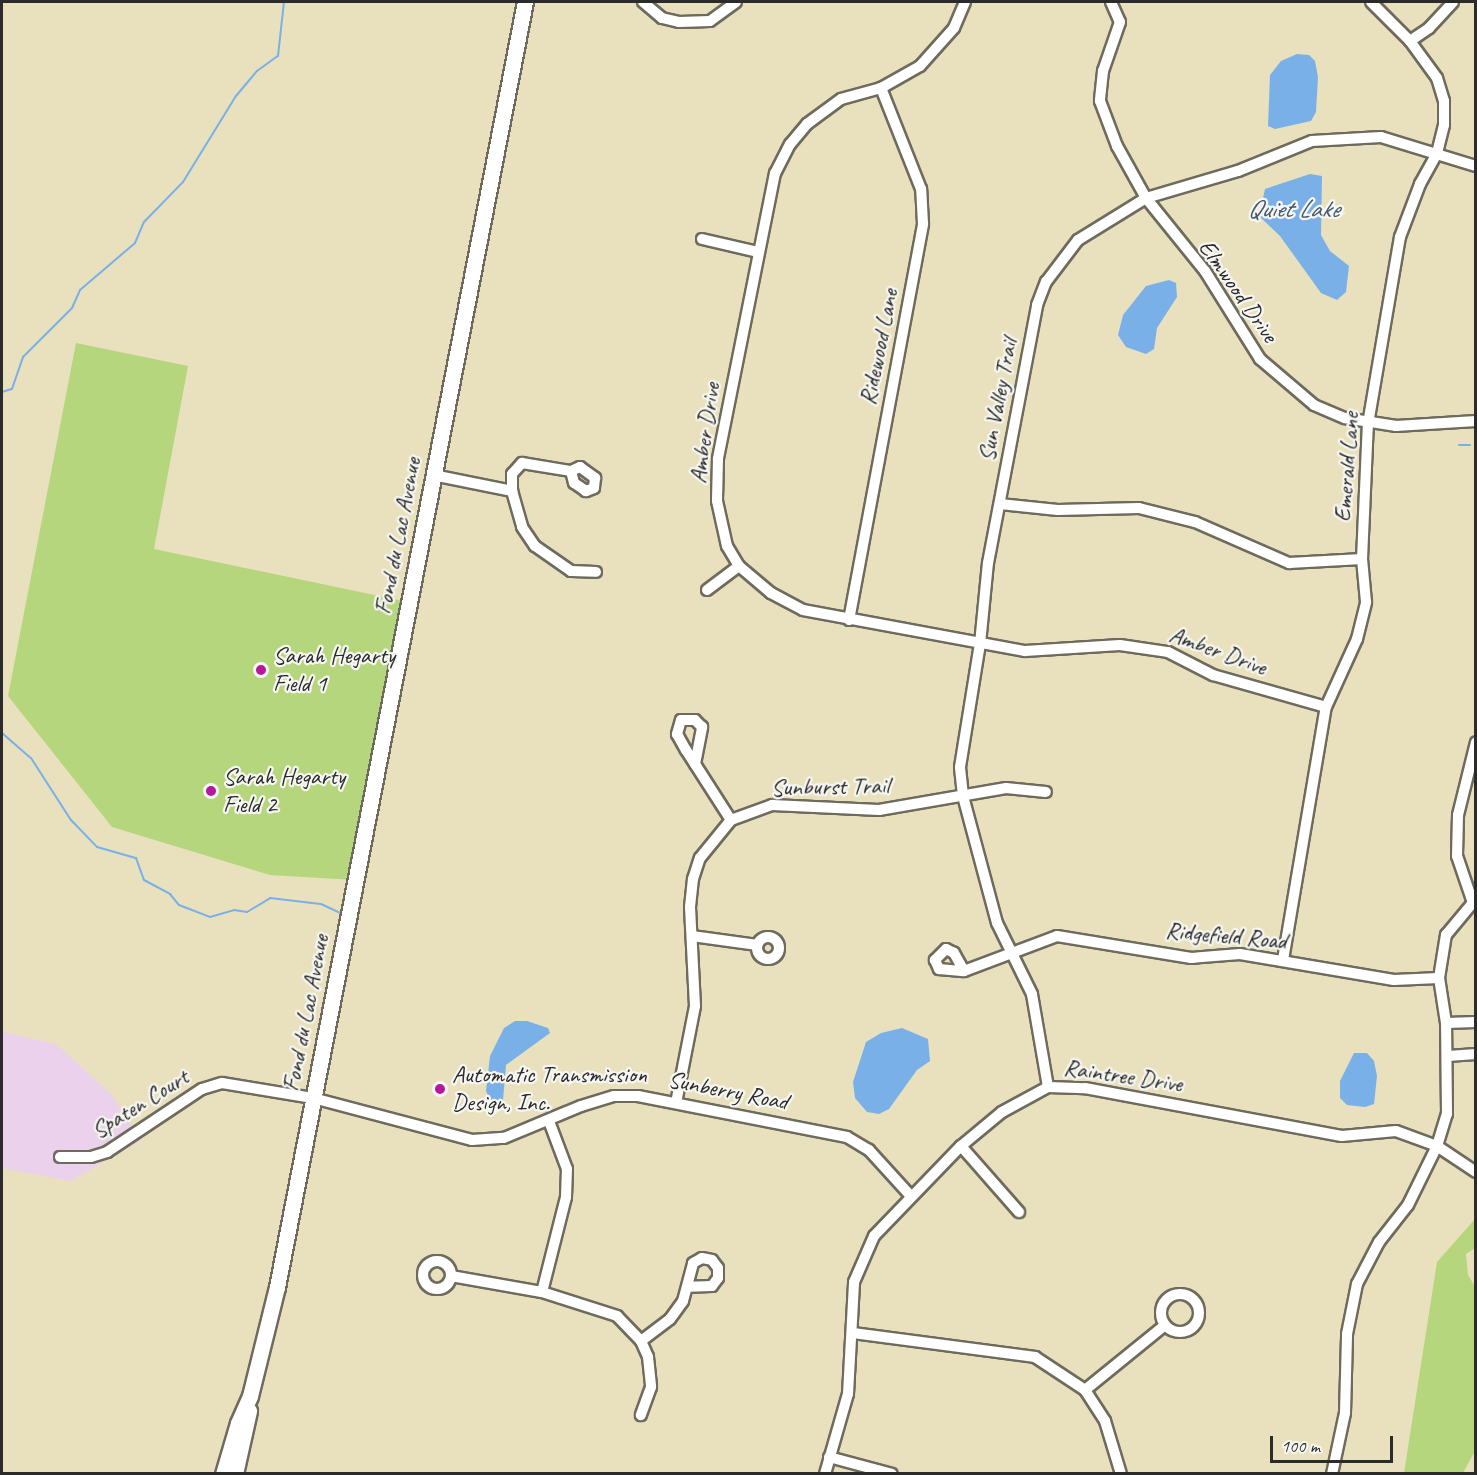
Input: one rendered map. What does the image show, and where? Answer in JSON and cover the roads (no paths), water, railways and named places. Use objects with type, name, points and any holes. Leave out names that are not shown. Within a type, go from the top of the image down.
[{"type":"main road","name":"Fond du Lac Avenue","points":[[236,1473],[248,1422],[250,1396],[274,1298],[525,2]]},
{"type":"main road","name":"Fond du Lac Avenue","points":[[223,1473],[238,1423],[250,1396]]},
{"type":"street","points":[[643,2],[662,18],[679,22],[710,21],[736,2]]},
{"type":"street","name":"Amber Drive","points":[[965,2],[954,28],[920,66],[881,88],[841,99],[807,124],[790,144],[775,173],[718,459],[717,501],[727,546],[739,566],[771,592],[803,610],[1025,651],[1120,645],[1168,652],[1213,675],[1326,707]]},
{"type":"street","name":"Elmwood Drive","points":[[1111,2],[1120,22],[1103,70],[1100,100],[1117,146],[1146,198],[1205,271],[1260,359],[1314,405],[1368,424],[1476,421]]},
{"type":"street","name":"Emerald Lane","points":[[1283,960],[1326,707],[1357,639],[1365,602],[1362,559],[1368,424],[1400,237],[1415,194],[1437,153],[1444,125],[1444,101],[1437,78],[1410,41],[1371,2]]},
{"type":"street","points":[[1410,41],[1429,28],[1453,2]]},
{"type":"street","name":"Ridewood Lane","points":[[849,620],[923,224],[921,189],[881,88]]},
{"type":"street","name":"Sun Valley Trail","points":[[1048,1087],[1032,994],[994,915],[963,795],[963,744],[980,644],[988,563],[1038,305],[1046,282],[1078,240],[1146,198],[1238,171],[1312,141],[1381,137],[1476,166]]},
{"type":"street","points":[[702,239],[758,252]]},
{"type":"street","points":[[571,471],[522,463],[512,474],[512,491],[522,527],[535,546],[571,571],[596,572]]},
{"type":"street","points":[[433,475],[512,491]]},
{"type":"street","points":[[1000,504],[1058,510],[1139,508],[1195,522],[1289,563],[1362,559]]},
{"type":"street","points":[[706,591],[739,566]]},
{"type":"street","points":[[1332,1473],[1345,1413],[1347,1334],[1357,1284],[1379,1242],[1408,1205],[1437,1146],[1447,1114],[1448,1056],[1439,978],[1446,935],[1474,899],[1457,846],[1458,815],[1476,742]]},
{"type":"street","points":[[676,1103],[695,1006],[692,888],[700,858],[731,820],[695,764]]},
{"type":"street","name":"Sunburst Trail","points":[[731,820],[771,805],[879,810],[1006,788],[1046,792]]},
{"type":"street","points":[[692,936],[757,945]]},
{"type":"street","name":"Ridgefield Road","points":[[964,971],[1058,936],[1191,958],[1240,954],[1394,980],[1439,978]]},
{"type":"street","points":[[1446,1023],[1476,1022]]},
{"type":"street","points":[[1448,1056],[1476,1054]]},
{"type":"street","name":"Spaten Court","points":[[60,1157],[91,1157],[107,1152],[212,1085],[238,1083],[313,1098]]},
{"type":"street","name":"Raintree Drive","points":[[825,1473],[848,1394],[854,1282],[874,1236],[910,1195],[962,1146],[1002,1112],[1048,1087],[1085,1088],[1342,1136],[1396,1131],[1437,1146],[1476,1172]]},
{"type":"street","name":"Sunberry Road","points":[[313,1098],[472,1140],[504,1138],[614,1096],[676,1103],[847,1137],[869,1150],[910,1195]]},
{"type":"street","points":[[542,1292],[566,1197],[567,1168],[549,1121]]},
{"type":"street","points":[[962,1146],[1019,1212]]},
{"type":"street","points":[[451,1276],[542,1292],[617,1316],[641,1341],[651,1387],[641,1415]]},
{"type":"street","points":[[641,1341],[670,1319],[689,1287]]},
{"type":"street","points":[[1085,1390],[1165,1325]]},
{"type":"street","points":[[852,1334],[1035,1358],[1085,1390],[1105,1421],[1121,1473]]},
{"type":"street","points":[[829,1458],[892,1473]]},
{"type":"water","points":[[1297,54],[1309,55],[1315,61],[1318,77],[1316,112],[1311,121],[1275,129],[1268,126],[1270,75],[1281,61]]},
{"type":"water","name":"Quiet Lake","points":[[1310,174],[1322,176],[1321,235],[1330,251],[1349,266],[1346,292],[1337,300],[1321,293],[1280,236],[1259,216],[1265,189]]},
{"type":"water","points":[[1169,280],[1176,283],[1177,297],[1157,328],[1154,349],[1146,354],[1126,347],[1118,335],[1123,315],[1146,286]]},
{"type":"water","points":[[515,1021],[527,1021],[548,1028],[550,1033],[506,1065],[503,1100],[491,1102],[486,1091],[490,1056],[504,1028]]},
{"type":"water","points":[[902,1028],[928,1039],[930,1061],[917,1070],[889,1109],[879,1114],[867,1112],[855,1098],[853,1082],[866,1042],[881,1033]]},
{"type":"water","points":[[1354,1053],[1367,1053],[1374,1061],[1377,1076],[1374,1104],[1365,1107],[1347,1105],[1340,1098],[1340,1081]]},
{"type":"waterway","points":[[2,392],[12,389],[23,357],[72,308],[80,290],[135,243],[144,222],[183,182],[236,96],[257,71],[278,56],[284,2]]},
{"type":"waterway","points":[[1459,445],[1470,445]]},
{"type":"waterway","points":[[2,733],[31,758],[71,820],[97,847],[136,858],[144,880],[170,894],[179,905],[210,917],[234,910],[247,912],[270,898],[321,904],[340,913]]},
{"type":"place","name":"Sarah Hegarty Field 1","points":[[261,670]]},
{"type":"place","name":"Sarah Hegarty Field 2","points":[[211,791]]},
{"type":"place","name":"Automatic Transmission Design, Inc.","points":[[440,1089]]}]
